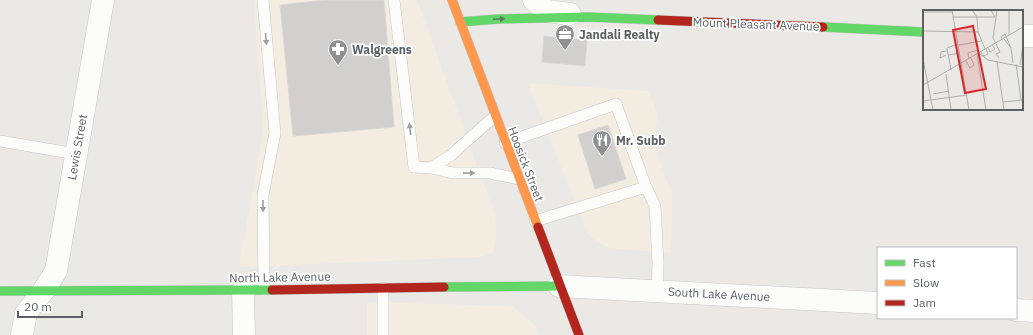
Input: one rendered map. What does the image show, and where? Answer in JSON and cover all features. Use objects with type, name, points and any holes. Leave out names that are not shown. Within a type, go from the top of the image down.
[{"type":"main road","name":"Hoosick Street","points":[[452,0],[559,286],[579,335]]},
{"type":"main road","name":"Mount Pleasant Avenue","points":[[460,22],[498,19],[589,17],[923,32]]},
{"type":"main road","name":"North Lake Avenue","points":[[0,291],[253,290],[559,286]]},
{"type":"street","name":"Lewis Street","points":[[22,335],[26,313],[44,290],[56,271],[103,0]]},
{"type":"street","name":"Mount Pleasant Avenue","points":[[534,0],[547,11],[589,17]]},
{"type":"street","name":"South Lake Avenue","points":[[559,286],[877,303]]},
{"type":"street","points":[[244,335],[253,290]]},
{"type":"street","points":[[1017,310],[1033,311]]},
{"type":"lane","points":[[253,290],[263,236],[263,195],[275,133],[263,0]]},
{"type":"lane","points":[[394,0],[414,167],[431,168],[453,173],[490,173],[519,179]]},
{"type":"lane","points":[[505,143],[616,104],[654,206],[658,263],[658,291]]},
{"type":"lane","points":[[431,168],[450,156],[495,116]]},
{"type":"lane","points":[[0,141],[76,154]]},
{"type":"lane","points":[[535,221],[646,187]]},
{"type":"lane","points":[[383,288],[383,335]]},
{"type":"shaded area","points":[[254,0],[417,0],[495,215],[496,238],[493,253],[480,257],[239,267],[263,131]]},
{"type":"shaded area","points":[[528,83],[648,91],[658,115],[653,143],[672,194],[671,253],[608,248],[588,235]]},
{"type":"shaded area","points":[[367,302],[512,306],[535,325],[540,335],[367,335]]},
{"type":"building","name":"Walgreens","points":[[324,0],[384,0],[394,127],[293,136],[280,5]]},
{"type":"building","name":"Jandali Realty","points":[[544,36],[587,40],[585,66],[542,62]]},
{"type":"building","name":"Mr. Subb","points":[[608,125],[626,179],[595,189],[578,135]]},
{"type":"traffic: fast","points":[[460,22],[498,19],[589,17],[658,20]]},
{"type":"traffic: fast","points":[[823,27],[923,32]]},
{"type":"traffic: fast","points":[[444,287],[559,286]]},
{"type":"traffic: fast","points":[[0,291],[272,290]]},
{"type":"traffic: slow","points":[[452,0],[538,227]]},
{"type":"traffic: jam","points":[[658,20],[823,27]]},
{"type":"traffic: jam","points":[[538,227],[579,335]]},
{"type":"traffic: jam","points":[[272,290],[444,287]]},
{"type":"place","name":"Jandali Realty","points":[[565,51]]},
{"type":"place","name":"Walgreens","points":[[338,66]]},
{"type":"place","name":"Mr. Subb","points":[[602,157]]}]
